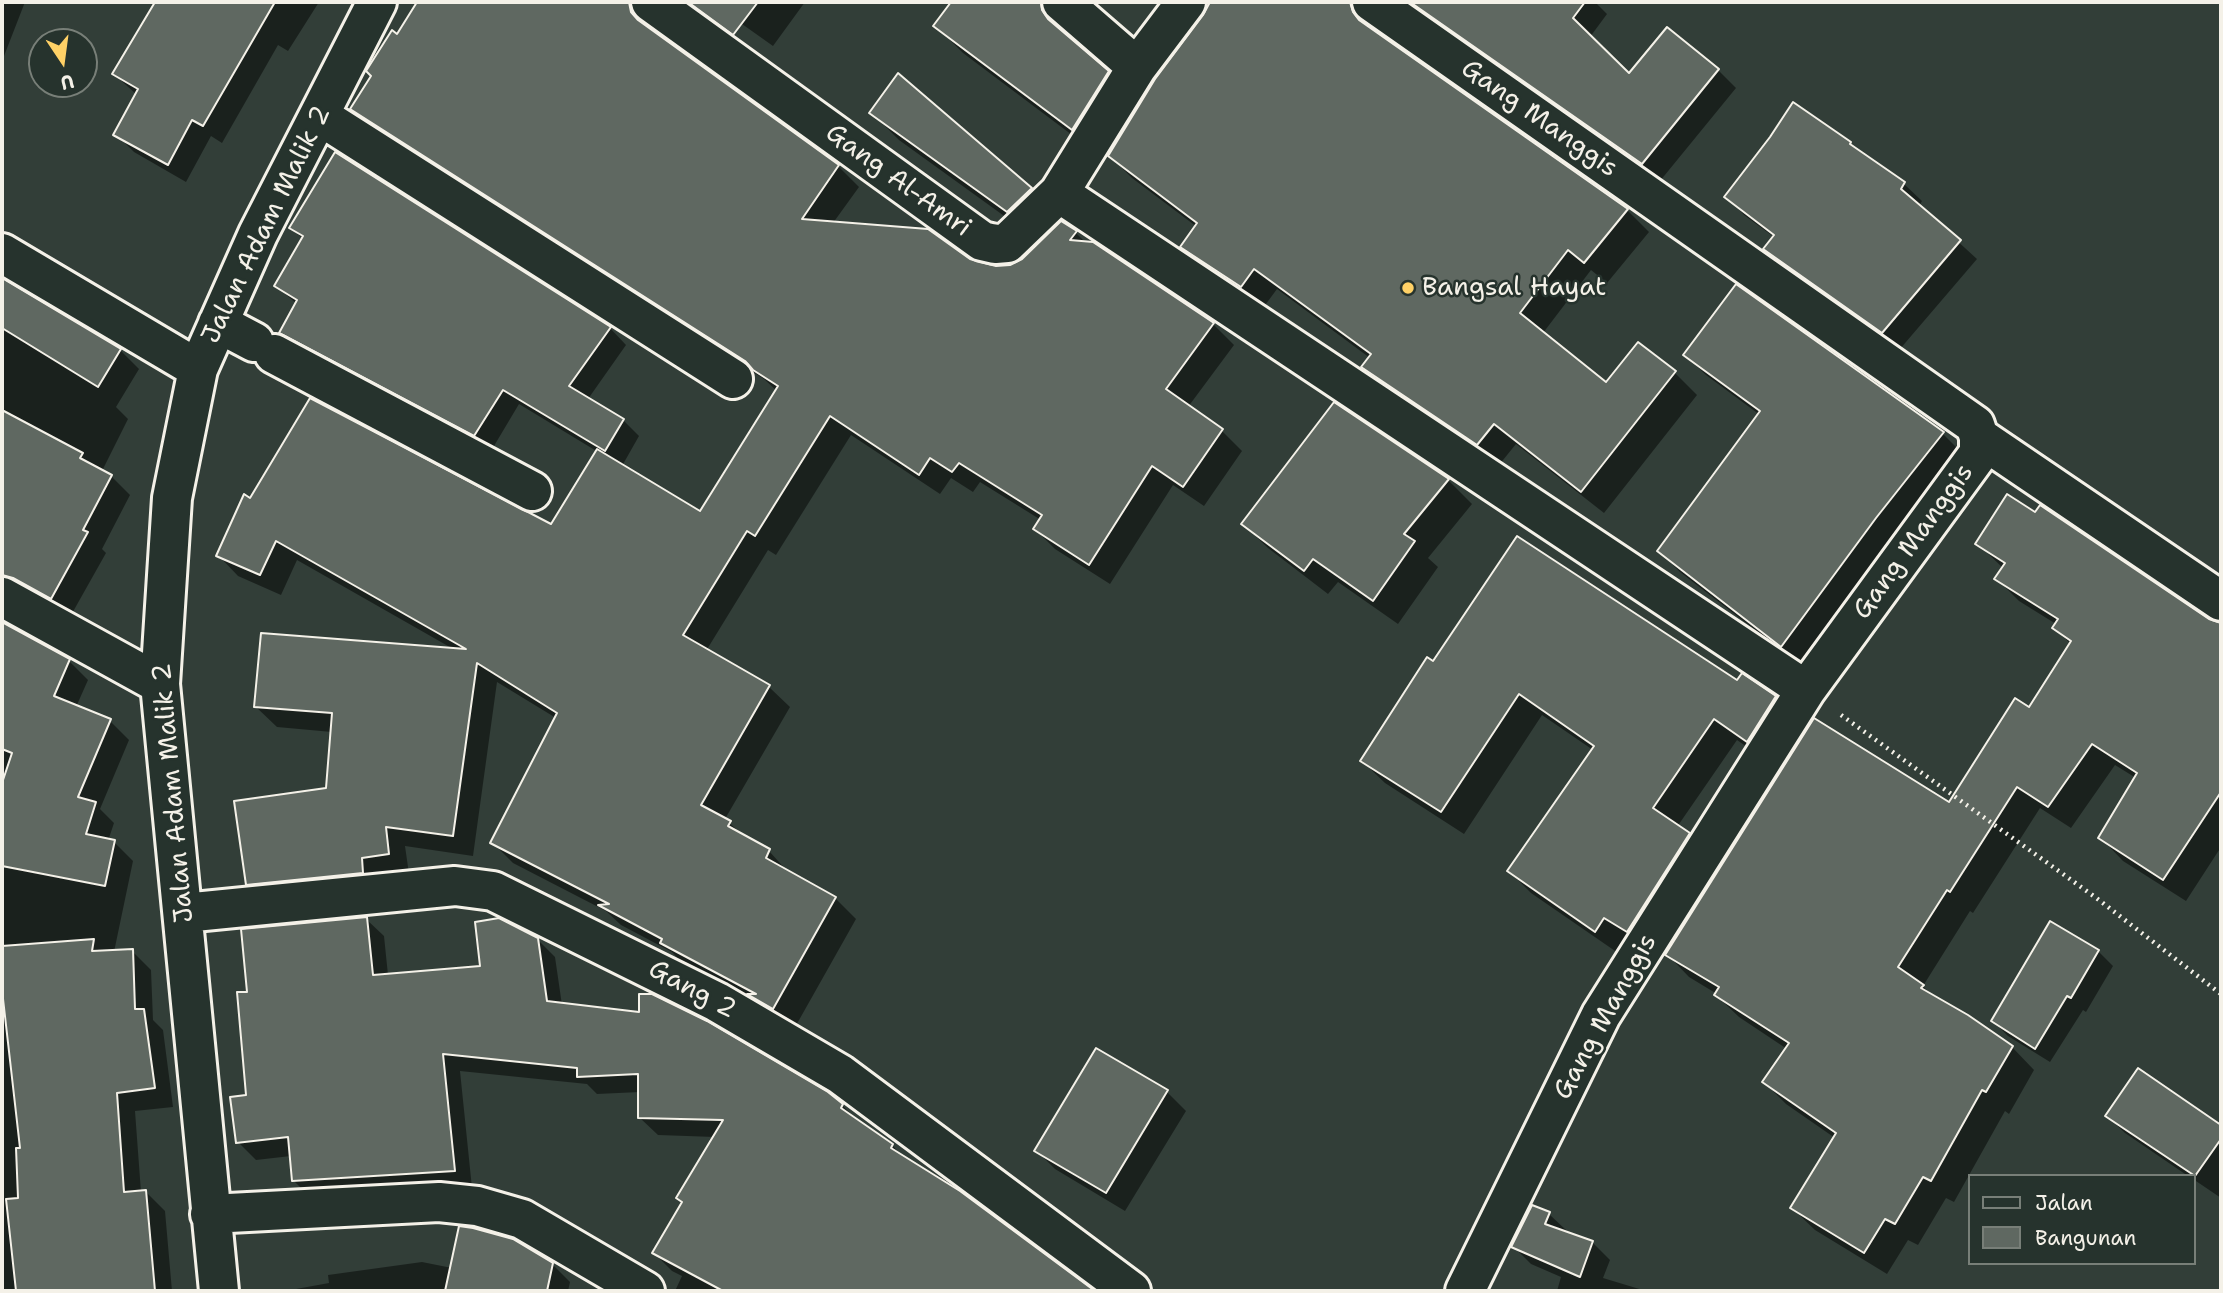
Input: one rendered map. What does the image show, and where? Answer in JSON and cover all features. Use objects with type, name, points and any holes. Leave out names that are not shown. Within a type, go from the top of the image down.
[{"type":"street","name":"Jalan Adam Malik 2","points":[[219,1291],[160,684],[172,498],[198,369],[258,234],[377,2]]},
{"type":"street","name":"Gang Al-Amri","points":[[651,2],[982,241],[995,244],[1007,243],[1059,193],[1138,67],[1186,2]]},
{"type":"street","points":[[1062,2],[1138,67]]},
{"type":"street","name":"Gang Manggis","points":[[1372,2],[1964,417],[1975,425],[1979,437],[1979,453],[1806,690],[1601,1015],[1465,1291]]},
{"type":"street","points":[[320,116],[733,379]]},
{"type":"street","points":[[1059,193],[1806,690]]},
{"type":"street","points":[[2,253],[198,369]]},
{"type":"street","points":[[218,323],[532,491]]},
{"type":"street","points":[[1979,437],[2221,601]]},
{"type":"street","points":[[2,597],[160,684]]},
{"type":"street","name":"Gang 2","points":[[184,914],[455,886],[493,891],[717,1002],[840,1074],[1131,1291]]},
{"type":"street","points":[[210,1214],[439,1202],[477,1206],[522,1219],[645,1291]]},
{"type":"path","points":[[1806,690],[2095,897],[2221,994]]},
{"type":"building","points":[[155,2],[275,2],[203,126],[192,120],[168,165],[113,135],[138,89],[112,74]]},
{"type":"building","points":[[417,2],[629,2],[631,12],[638,20],[839,165],[802,219],[928,229],[970,259],[996,266],[1010,265],[1022,259],[1061,221],[1077,231],[1070,240],[1093,242],[1214,323],[1166,389],[1223,429],[1183,487],[1152,466],[1089,565],[1033,529],[1042,515],[959,463],[952,472],[930,458],[919,475],[830,416],[755,536],[747,531],[683,635],[770,685],[701,805],[731,821],[728,826],[770,849],[766,858],[836,897],[773,1009],[747,994],[756,994],[660,943],[662,939],[598,905],[609,904],[490,843],[557,713],[477,663],[453,836],[386,827],[389,854],[362,858],[363,873],[246,885],[234,801],[326,788],[332,713],[254,707],[261,633],[466,649],[276,541],[260,575],[216,556],[244,494],[250,498],[310,398],[551,524],[597,449],[700,511],[778,386],[753,370],[745,361],[350,109],[371,76],[366,71],[392,30],[397,34]]},
{"type":"building","points":[[688,2],[758,2],[733,35]]},
{"type":"building","points":[[951,2],[1041,2],[1042,10],[1048,19],[1109,71],[1072,130],[933,26]]},
{"type":"building","points":[[1210,2],[1350,2],[1359,20],[1628,209],[1584,263],[1568,250],[1520,313],[1606,382],[1638,342],[1676,371],[1581,492],[1494,424],[1477,445],[1361,367],[1371,354],[1254,269],[1241,287],[1180,247],[1197,223],[1108,156],[1155,79]]},
{"type":"building","points":[[1410,2],[1585,2],[1573,18],[1629,73],[1667,27],[1719,69],[1642,164]]},
{"type":"building","points":[[898,73],[1032,188],[1007,212],[869,113]]},
{"type":"building","points":[[1793,102],[1905,182],[1901,189],[1961,240],[1882,333],[1763,249],[1774,235],[1724,197]]},
{"type":"building","points":[[335,152],[611,327],[569,386],[624,419],[605,451],[503,390],[474,436],[279,333],[297,300],[274,286],[303,236],[289,228]]},
{"type":"building","points":[[2,278],[121,349],[98,387],[2,328]]},
{"type":"building","points":[[1736,284],[1944,432],[1876,518],[1781,647],[1657,551],[1760,411],[1683,355]]},
{"type":"building","points":[[1334,402],[1449,479],[1404,534],[1415,541],[1373,601],[1313,559],[1304,571],[1241,524]]},
{"type":"building","points":[[2,410],[83,453],[80,458],[112,475],[83,530],[88,532],[51,599],[13,578],[2,575]]},
{"type":"building","points":[[2007,494],[2035,512],[2040,505],[2209,619],[2221,623],[2221,792],[2163,880],[2098,838],[2137,773],[2092,744],[2048,807],[2017,787],[1898,967],[1924,985],[1921,988],[1968,1015],[2013,1046],[1986,1092],[1982,1090],[1931,1181],[1923,1177],[1895,1224],[1885,1219],[1864,1253],[1790,1208],[1836,1133],[1762,1082],[1789,1043],[1714,995],[1719,987],[1665,955],[1814,718],[1949,802],[2015,698],[2029,707],[2071,641],[2052,628],[2058,619],[1994,579],[2005,563],[1975,544]]},
{"type":"building","points":[[1517,536],[1737,680],[1742,673],[1776,696],[1747,742],[1714,719],[1653,808],[1690,833],[1627,932],[1604,918],[1595,932],[1507,871],[1594,746],[1519,694],[1441,812],[1360,761],[1427,657],[1433,661]]},
{"type":"building","points":[[2,622],[70,659],[54,696],[111,719],[78,797],[96,802],[86,834],[115,840],[105,886],[2,866],[2,783],[12,753],[2,749]]},
{"type":"building","points":[[367,917],[373,975],[480,966],[475,922],[499,918],[538,938],[547,1001],[639,1012],[639,994],[652,994],[707,1021],[828,1092],[843,1104],[841,1108],[893,1144],[891,1148],[960,1191],[1095,1291],[723,1291],[652,1253],[682,1202],[676,1198],[723,1120],[638,1118],[638,1074],[577,1077],[577,1068],[443,1054],[455,1171],[292,1181],[288,1137],[236,1143],[230,1097],[246,1095],[237,992],[247,992],[241,929]]},
{"type":"building","points":[[2050,921],[2099,950],[2071,998],[2067,996],[2035,1049],[1991,1021]]},
{"type":"building","points":[[94,939],[92,951],[133,949],[135,1009],[144,1009],[155,1088],[117,1093],[124,1192],[146,1190],[155,1291],[16,1291],[6,1199],[18,1198],[16,1148],[20,1148],[2,990],[2,946]]},
{"type":"building","points":[[1096,1048],[1168,1090],[1106,1193],[1034,1151]]},
{"type":"building","points":[[2138,1068],[2221,1125],[2221,1139],[2195,1176],[2105,1116]]},
{"type":"building","points":[[1532,1205],[1550,1212],[1545,1224],[1593,1241],[1580,1277],[1511,1247]]},
{"type":"building","points":[[459,1226],[513,1239],[553,1263],[547,1291],[445,1291]]},
{"type":"place","name":"Bangsal Hayat","points":[[1408,288]]}]
